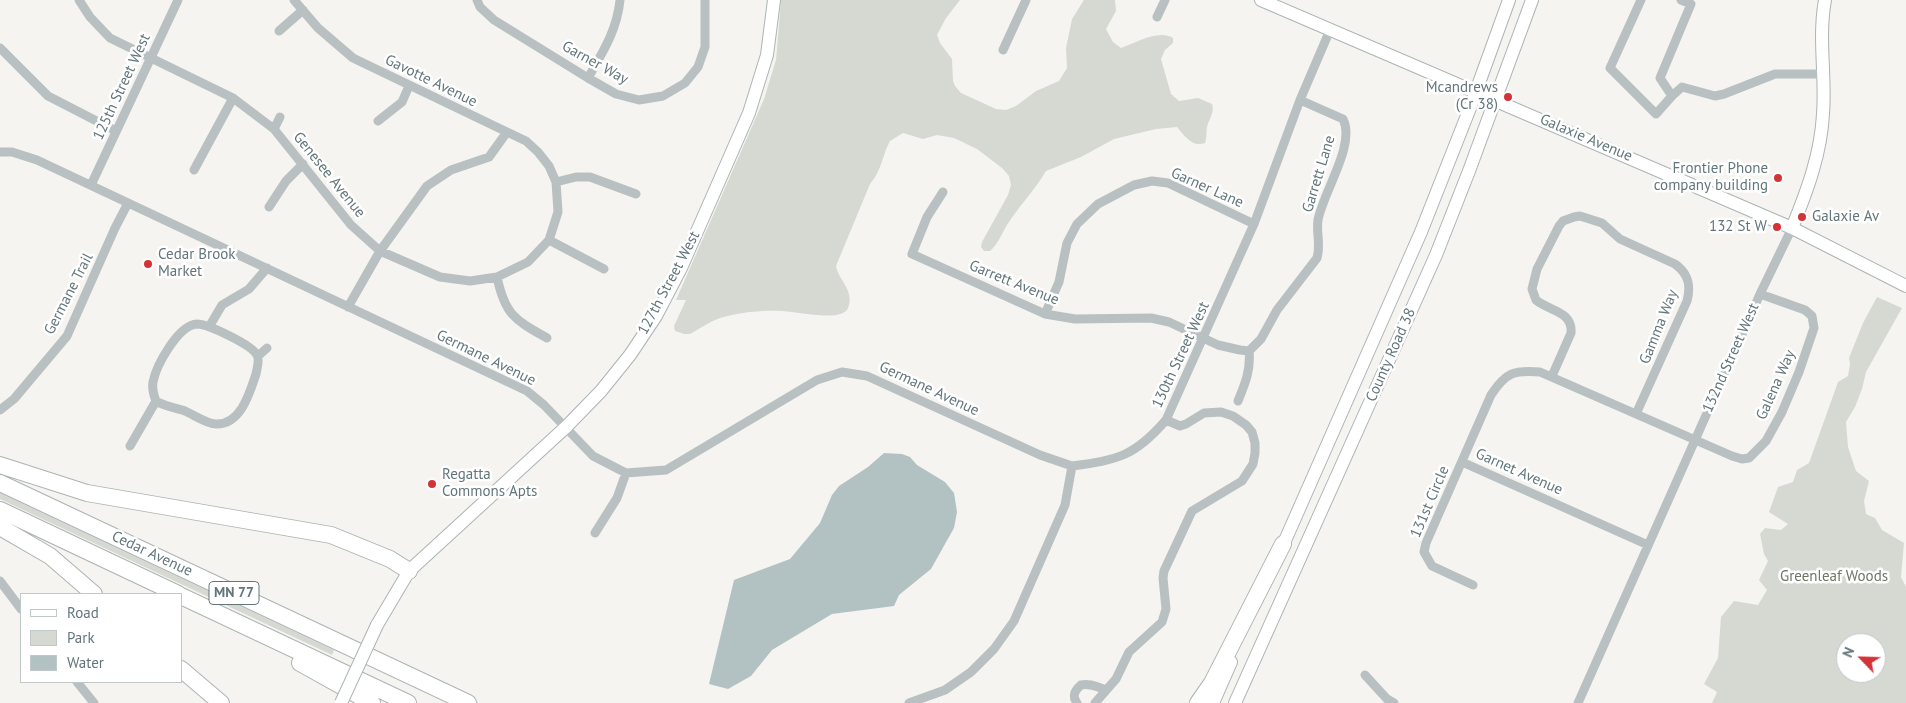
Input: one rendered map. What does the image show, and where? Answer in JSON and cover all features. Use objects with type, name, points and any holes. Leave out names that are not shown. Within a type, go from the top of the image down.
[{"type":"highway","points":[[0,465],[87,493],[331,535],[390,559],[409,571]]},
{"type":"highway","name":"Cedar Avenue","points":[[0,483],[468,703]]},
{"type":"highway","name":"Cedar Avenue","points":[[0,510],[176,593]]},
{"type":"highway","points":[[0,527],[50,556],[93,593]]},
{"type":"highway","points":[[1198,703],[1212,682],[1284,544]]},
{"type":"highway","name":"Cedar Avenue","points":[[182,596],[408,703]]},
{"type":"highway","points":[[230,619],[298,662],[372,703]]},
{"type":"highway","points":[[182,670],[222,703]]},
{"type":"street","name":"Genesee Avenue","points":[[79,0],[90,17],[110,38],[233,98],[274,130],[351,225],[380,250],[440,277],[470,281],[497,277],[528,262],[549,240]]},
{"type":"street","name":"125th Street West","points":[[91,186],[178,0]]},
{"type":"street","name":"Gavotte Avenue","points":[[294,0],[318,28],[353,58],[526,141],[549,166],[556,182]]},
{"type":"street","name":"Garner Way","points":[[477,0],[480,7],[494,20],[588,78],[616,94],[640,100],[663,96],[685,83],[698,67],[705,47],[705,0]]},
{"type":"street","points":[[588,78],[608,45],[616,25],[620,0]]},
{"type":"street","name":"127th Street West","points":[[341,703],[377,625],[409,571],[566,427],[601,391],[630,355],[656,316],[681,268],[749,113],[767,55],[774,0]]},
{"type":"street","points":[[1003,50],[1026,0]]},
{"type":"street","points":[[1157,17],[1165,0]]},
{"type":"street","name":"Galaxie Avenue","points":[[1261,0],[1792,228],[1906,286]]},
{"type":"street","name":"County Road 38","points":[[1212,703],[1421,232],[1476,92],[1509,0]]},
{"type":"street","name":"County Road 38","points":[[1235,703],[1436,255],[1532,0]]},
{"type":"street","points":[[1641,0],[1610,68],[1656,114],[1682,87],[1715,96],[1775,74],[1823,74]]},
{"type":"street","points":[[1672,96],[1660,78],[1691,4],[1681,0]]},
{"type":"street","name":"132nd Street West","points":[[1578,703],[1760,294],[1792,228],[1808,188],[1819,152],[1823,114],[1822,17],[1825,0]]},
{"type":"street","points":[[279,31],[302,10]]},
{"type":"street","name":"130th Street West","points":[[1072,466],[1109,461],[1134,450],[1152,436],[1166,420],[1254,224],[1300,100],[1330,30]]},
{"type":"street","points":[[0,48],[48,96],[116,131]]},
{"type":"street","points":[[378,121],[402,102],[409,86]]},
{"type":"street","points":[[194,170],[233,98]]},
{"type":"street","name":"Garrett Lane","points":[[1249,351],[1261,339],[1277,310],[1320,250],[1318,221],[1322,203],[1343,150],[1346,134],[1343,119],[1300,100]]},
{"type":"street","points":[[274,130],[280,117]]},
{"type":"street","points":[[348,307],[380,250],[427,186],[450,170],[489,156],[507,132]]},
{"type":"street","name":"Germane Avenue","points":[[0,152],[12,152],[37,160],[528,392],[544,405],[593,456],[626,473],[666,470],[817,380],[842,372],[867,376],[1040,455],[1072,466]]},
{"type":"street","points":[[269,207],[286,180],[303,164]]},
{"type":"street","points":[[604,269],[549,240],[558,212],[556,182],[576,177],[590,177],[636,194]]},
{"type":"street","name":"Garner Lane","points":[[1045,314],[1059,282],[1067,243],[1077,224],[1098,204],[1134,185],[1152,181],[1168,183],[1254,224]]},
{"type":"street","name":"Garrett Avenue","points":[[943,192],[927,217],[912,254],[1045,314],[1075,319],[1151,318],[1168,322],[1218,345],[1249,351]]},
{"type":"street","name":"Germane Trail","points":[[0,410],[14,399],[67,336],[128,203]]},
{"type":"street","name":"Gamma Way","points":[[1552,376],[1571,333],[1571,327],[1563,314],[1536,300],[1532,288],[1537,269],[1559,226],[1567,219],[1580,216],[1602,223],[1616,237],[1675,264],[1688,278],[1689,292],[1687,301],[1636,414]]},
{"type":"street","points":[[209,327],[222,305],[249,289],[267,268]]},
{"type":"street","points":[[497,277],[501,299],[518,321],[547,338]]},
{"type":"street","name":"Galena Way","points":[[1695,439],[1742,459],[1750,458],[1766,441],[1782,412],[1799,372],[1814,328],[1812,316],[1805,310],[1760,294]]},
{"type":"street","points":[[130,446],[156,401],[153,384],[158,369],[177,337],[188,326],[197,324],[209,327],[252,349],[258,356]]},
{"type":"street","points":[[156,401],[215,424],[232,420],[240,410],[251,389],[257,368],[258,356],[267,348]]},
{"type":"street","points":[[1238,401],[1251,364],[1249,351]]},
{"type":"street","name":"Garnet Avenue","points":[[1648,545],[1462,462],[1492,395],[1502,381],[1525,370],[1552,376],[1695,439]]},
{"type":"street","points":[[1095,703],[1116,679],[1129,652],[1162,622],[1166,609],[1164,571],[1192,511],[1242,481],[1249,474],[1253,464],[1255,443],[1252,432],[1234,416],[1220,412],[1204,413],[1180,426],[1166,420]]},
{"type":"street","name":"131st Circle","points":[[1462,462],[1426,543],[1424,552],[1432,566],[1474,585]]},
{"type":"street","points":[[908,703],[945,690],[971,672],[994,649],[1014,621],[1065,506],[1072,466]]},
{"type":"street","points":[[595,534],[617,498],[626,473]]},
{"type":"street","points":[[0,581],[20,608]]},
{"type":"street","points":[[1365,676],[1387,699],[1394,703]]},
{"type":"street","points":[[78,683],[94,703]]},
{"type":"street","points":[[1077,703],[1074,693],[1081,685],[1087,684],[1106,690]]},
{"type":"green space","points":[[781,0],[960,0],[946,18],[937,35],[940,43],[952,59],[955,86],[961,93],[996,109],[1006,110],[1016,106],[1036,91],[1059,81],[1067,68],[1066,48],[1072,19],[1084,0],[1115,0],[1116,11],[1106,29],[1113,42],[1121,48],[1154,36],[1161,35],[1173,38],[1173,43],[1165,50],[1161,59],[1171,94],[1179,101],[1198,98],[1212,104],[1212,113],[1207,127],[1205,143],[1196,144],[1192,142],[1177,127],[1156,129],[1114,139],[1081,157],[1046,171],[995,245],[990,251],[984,251],[981,247],[982,242],[1008,195],[1011,185],[1009,176],[1002,168],[977,149],[954,138],[937,135],[923,139],[903,133],[890,141],[836,266],[849,296],[850,302],[844,312],[828,316],[781,311],[752,312],[720,318],[690,334],[675,331],[674,326],[686,300],[676,300],[764,99],[776,60]]},
{"type":"green space","name":"Greenleaf Woods","points":[[1877,297],[1902,308],[1866,372],[1855,407],[1846,422],[1848,447],[1856,471],[1869,481],[1864,501],[1866,514],[1875,518],[1882,530],[1904,543],[1901,577],[1906,587],[1906,703],[1712,703],[1717,692],[1704,684],[1718,658],[1721,617],[1734,601],[1758,605],[1767,590],[1759,580],[1768,561],[1764,554],[1760,534],[1765,528],[1781,530],[1788,524],[1769,512],[1778,487],[1793,482],[1797,470],[1809,463],[1838,382],[1848,376],[1849,358],[1863,323]]},
{"type":"green space","points":[[0,493],[334,650],[332,655],[0,499]]},
{"type":"water","points":[[884,453],[902,454],[910,457],[917,465],[945,482],[954,493],[957,512],[954,528],[931,569],[899,595],[894,606],[832,614],[772,650],[751,676],[728,689],[709,684],[734,580],[790,559],[820,523],[832,495],[839,486],[868,467]]},
{"type":"place","name":"Mcandrews (Cr 38)","points":[[1508,97]]},
{"type":"place","name":"Frontier Phone company building","points":[[1778,178]]},
{"type":"place","name":"Galaxie Av","points":[[1802,217]]},
{"type":"place","name":"132 St W","points":[[1777,227]]},
{"type":"place","name":"Cedar Brook Market","points":[[148,264]]},
{"type":"place","name":"Regatta Commons Apts","points":[[432,484]]}]
